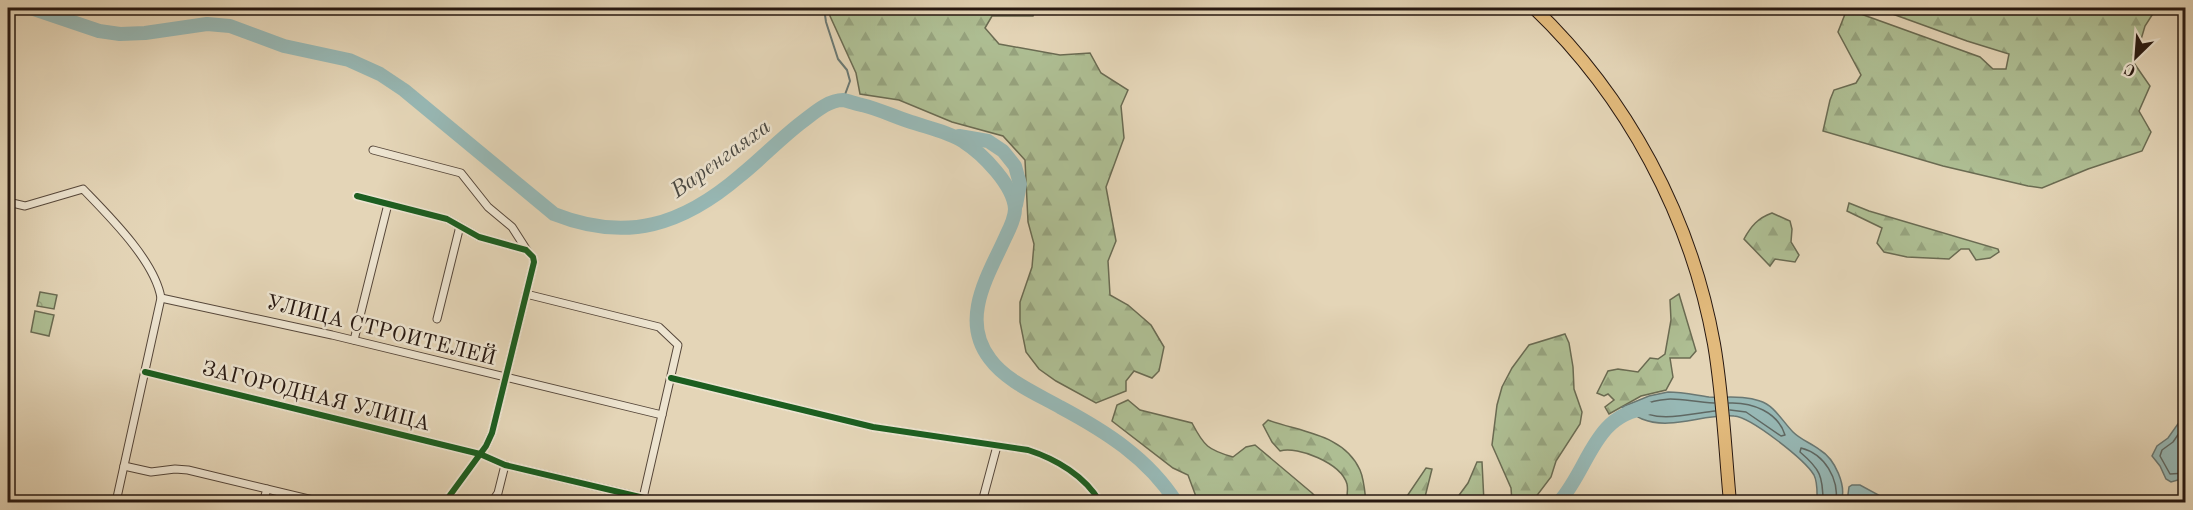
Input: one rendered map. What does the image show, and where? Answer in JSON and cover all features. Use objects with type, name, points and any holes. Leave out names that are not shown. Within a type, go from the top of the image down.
[{"type":"highway","points":[[1534,8],[1602,82],[1626,117],[1657,174],[1673,210],[1694,267],[1710,322],[1719,386],[1730,502]]},
{"type":"street","points":[[373,150],[461,173],[488,207],[512,227],[534,262],[492,433],[480,454],[445,502]]},
{"type":"street","points":[[8,202],[25,206],[84,189],[105,211],[150,269],[158,286],[161,298],[116,502]]},
{"type":"street","points":[[357,196],[447,219],[479,237],[531,255]]},
{"type":"street","points":[[354,340],[388,204]]},
{"type":"street","points":[[437,319],[460,226]]},
{"type":"street","points":[[526,294],[659,327],[678,345],[643,498]]},
{"type":"street","name":"УЛИЦА СТРОИТЕЛЕЙ","points":[[161,298],[354,340],[662,415]]},
{"type":"street","name":"ЗАГОРОДНАЯ УЛИЦА","points":[[145,372],[480,454],[505,465],[661,502]]},
{"type":"street","points":[[670,378],[873,427],[1028,450],[1052,458],[1087,486],[1100,502]]},
{"type":"street","points":[[982,502],[997,446]]},
{"type":"street","points":[[492,502],[498,493],[505,465]]},
{"type":"street","points":[[124,466],[151,472],[188,470],[321,502]]},
{"type":"street","points":[[263,502],[267,489]]},
{"type":"green space","points":[[830,8],[1035,8],[1033,16],[992,16],[985,28],[999,44],[1060,55],[1090,53],[1101,73],[1128,90],[1121,106],[1124,138],[1106,187],[1116,241],[1108,261],[1110,295],[1128,305],[1151,325],[1164,347],[1159,371],[1152,378],[1134,371],[1126,381],[1126,391],[1096,403],[1039,369],[1026,352],[1020,322],[1020,302],[1032,267],[1034,244],[1028,222],[1025,160],[1003,136],[952,122],[899,100],[860,94],[856,73],[830,16]]},
{"type":"green space","points":[[1876,8],[2154,8],[2145,26],[2134,63],[2150,86],[2139,111],[2151,132],[2142,151],[2088,169],[2042,188],[1943,166],[1823,131],[1834,90],[1856,83],[1861,75],[1838,32],[1847,9],[1980,57],[1993,69],[2006,69],[2009,54]]},
{"type":"green space","points":[[1849,203],[1998,249],[1999,252],[1990,258],[1976,260],[1969,249],[1961,249],[1949,259],[1907,257],[1884,252],[1877,243],[1882,228],[1847,211]]},
{"type":"green space","points":[[1772,213],[1790,221],[1791,242],[1799,255],[1795,262],[1775,259],[1770,266],[1744,239],[1755,223]]},
{"type":"green space","points":[[40,292],[57,295],[54,309],[37,306]]},
{"type":"green space","points":[[1679,294],[1696,351],[1690,358],[1670,358],[1673,377],[1666,390],[1641,396],[1609,414],[1605,407],[1614,400],[1608,394],[1604,396],[1597,393],[1608,371],[1618,369],[1638,372],[1650,358],[1658,359],[1665,354],[1671,320],[1670,300]]},
{"type":"green space","points":[[35,311],[54,315],[49,336],[31,332]]},
{"type":"green space","points":[[1565,334],[1573,367],[1574,389],[1582,412],[1580,424],[1556,461],[1551,477],[1532,502],[1512,502],[1511,488],[1492,445],[1497,405],[1502,387],[1512,368],[1529,345]]},
{"type":"green space","points":[[1128,400],[1140,410],[1192,423],[1208,446],[1233,457],[1246,447],[1255,445],[1321,502],[1198,502],[1188,475],[1173,468],[1112,421],[1117,405]]},
{"type":"green space","points":[[1268,420],[1320,436],[1343,449],[1353,458],[1360,470],[1366,502],[1346,502],[1347,484],[1337,469],[1328,463],[1297,451],[1280,451],[1263,425]]},
{"type":"green space","points":[[1477,462],[1482,462],[1484,502],[1454,502],[1468,483]]},
{"type":"green space","points":[[1426,468],[1432,469],[1422,502],[1403,502]]},
{"type":"water","points":[[1668,392],[1709,397],[1747,398],[1765,403],[1796,435],[1820,450],[1835,466],[1841,481],[1841,502],[1817,502],[1816,481],[1809,468],[1777,440],[1742,418],[1723,416],[1676,423],[1653,422],[1639,418],[1622,407],[1649,396]]},
{"type":"water","points":[[2185,414],[2185,478],[2171,482],[2166,479],[2152,456],[2157,446],[2168,438]]},
{"type":"water","points":[[1860,485],[1889,502],[1847,502],[1849,487]]},
{"type":"waterway","name":"Варенгаяха","points":[[31,8],[99,31],[120,34],[145,33],[207,24],[230,26],[284,46],[349,60],[380,74],[404,90],[554,214],[581,223],[606,227],[630,228],[653,224],[676,217],[698,206],[741,175],[811,115],[837,101],[843,100],[868,107],[939,130],[972,147],[988,162],[1003,181],[1013,200],[1015,209],[1011,226],[985,281],[977,313],[977,328],[981,344],[990,359],[1013,380],[1077,416],[1124,447],[1152,472],[1176,502]]},
{"type":"waterway","points":[[824,8],[838,59],[847,70],[850,81],[843,100]]},
{"type":"waterway","points":[[959,136],[988,141],[1003,151],[1015,166],[1020,184],[1016,205]]},
{"type":"waterway","name":"Варенгаяха","points":[[1559,502],[1604,432],[1615,421],[1629,413],[1647,408]]},
{"type":"cycle path","points":[[357,196],[447,219],[479,237],[526,250],[533,257],[534,262],[492,433],[486,446],[445,502]]},
{"type":"cycle path","points":[[145,372],[480,454],[505,465],[661,502]]},
{"type":"cycle path","points":[[671,378],[873,427],[1028,450],[1049,458],[1078,476],[1100,502]]}]
